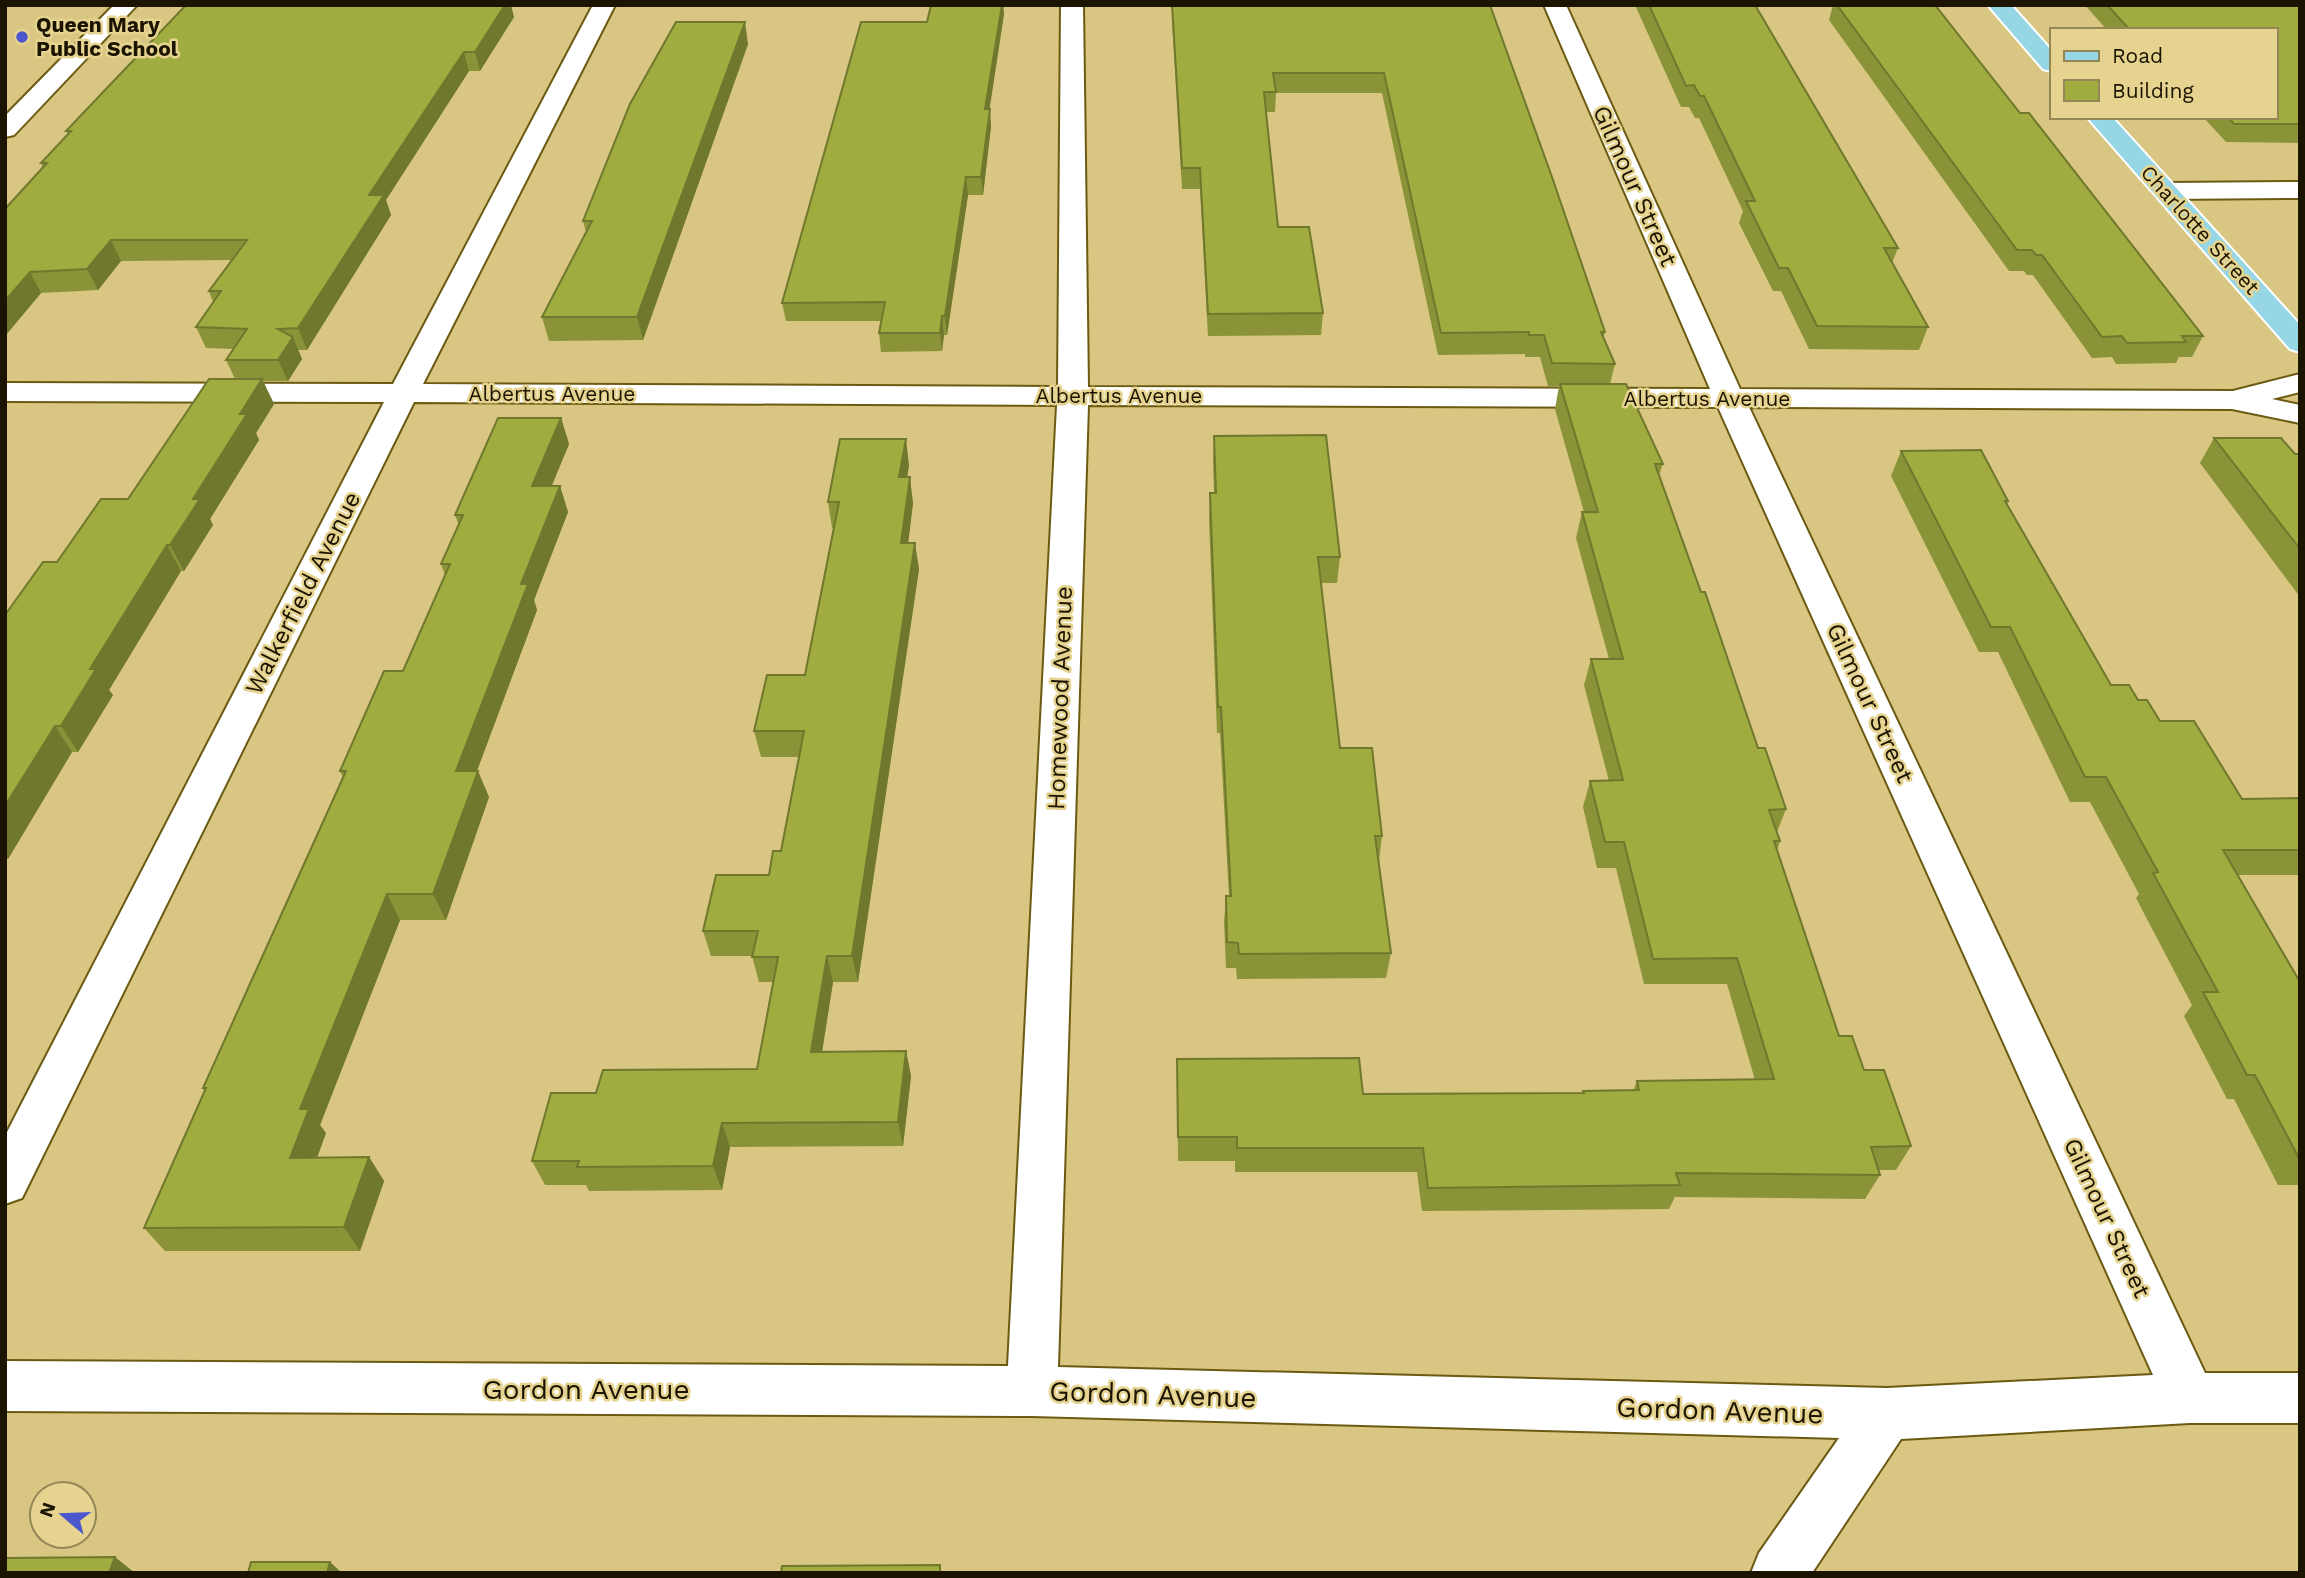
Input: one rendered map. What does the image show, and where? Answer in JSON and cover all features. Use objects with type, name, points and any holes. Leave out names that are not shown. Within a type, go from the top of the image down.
[{"type":"main road","points":[[1999,5],[2050,63]]},
{"type":"main road","name":"Charlotte Street","points":[[2101,119],[2300,343]]},
{"type":"street","points":[[5,130],[126,5]]},
{"type":"street","name":"Walkerfield Avenue","points":[[5,1183],[403,394],[604,5]]},
{"type":"street","name":"Homewood Avenue","points":[[1032,1391],[1073,395],[1072,5]]},
{"type":"street","name":"Gilmour Street","points":[[1555,5],[1730,400],[2190,1398]]},
{"type":"street","points":[[2165,191],[2300,190]]},
{"type":"street","name":"Albertus Avenue","points":[[2232,400],[2300,383]]},
{"type":"street","name":"Albertus Avenue","points":[[5,392],[2232,400],[2300,415]]},
{"type":"street","name":"Gordon Avenue","points":[[5,1386],[1032,1391],[1887,1414],[2190,1398],[2300,1398]]},
{"type":"street","points":[[1779,1573],[1887,1414]]},
{"type":"building","points":[[186,5],[505,5],[475,52],[464,52],[369,195],[384,195],[298,328],[278,329],[293,337],[278,360],[226,360],[247,329],[196,327],[221,291],[209,291],[247,240],[111,240],[87,269],[30,272],[5,301],[5,209],[47,163],[41,163],[71,131],[66,131]]},
{"type":"building","points":[[931,5],[1002,5],[985,109],[990,109],[981,177],[966,177],[945,316],[942,316],[940,333],[879,333],[885,302],[782,303],[861,22],[927,22]]},
{"type":"building","points":[[1172,5],[1490,5],[1605,332],[1601,332],[1615,364],[1552,363],[1544,335],[1529,335],[1529,332],[1441,333],[1384,73],[1273,73],[1276,92],[1264,92],[1278,227],[1309,227],[1323,313],[1208,314],[1200,168],[1182,168]]},
{"type":"building","points":[[1649,5],[1755,5],[1898,248],[1884,248],[1928,327],[1817,326],[1788,268],[1779,268],[1746,201],[1755,201],[1704,96],[1700,96],[1694,85],[1686,86]]},
{"type":"building","points":[[1837,5],[1935,5],[2020,113],[2029,113],[2203,336],[2182,336],[2186,342],[2127,343],[2122,336],[2102,337],[2042,255],[2036,255],[2032,250],[2017,250]]},
{"type":"building","points":[[2107,5],[2300,5],[2300,124],[2234,124],[2230,119],[2277,119],[2277,28],[2128,28]]},
{"type":"building","points":[[676,22],[745,22],[637,317],[542,317],[592,221],[583,221],[630,104]]},
{"type":"building","points":[[209,379],[262,379],[240,414],[247,414],[193,499],[200,499],[170,545],[167,545],[90,669],[96,669],[61,726],[55,726],[5,806],[5,615],[43,562],[57,562],[101,499],[128,499]]},
{"type":"building","points":[[1560,384],[1626,384],[1663,464],[1655,464],[1701,592],[1705,592],[1758,748],[1765,748],[1786,809],[1769,810],[1780,841],[1774,841],[1839,1036],[1852,1036],[1864,1070],[1884,1070],[1911,1146],[1871,1147],[1880,1175],[1676,1173],[1680,1185],[1428,1188],[1423,1148],[1237,1148],[1237,1137],[1178,1137],[1177,1059],[1359,1058],[1363,1094],[1584,1093],[1583,1091],[1639,1090],[1637,1081],[1774,1079],[1737,958],[1653,959],[1624,842],[1605,842],[1590,781],[1623,780],[1591,659],[1623,659],[1582,512],[1598,512]]},
{"type":"building","points":[[498,418],[561,418],[532,486],[560,486],[521,584],[528,584],[456,771],[478,771],[433,894],[387,894],[300,1109],[309,1109],[290,1158],[369,1157],[344,1227],[144,1228],[206,1088],[203,1088],[346,771],[340,771],[384,671],[403,671],[450,564],[441,564],[463,515],[455,515]]},
{"type":"building","points":[[1326,435],[1340,557],[1318,557],[1340,748],[1372,748],[1382,836],[1375,836],[1391,953],[1239,954],[1238,943],[1227,942],[1226,896],[1231,896],[1221,707],[1218,707],[1210,493],[1216,493],[1214,436]]},
{"type":"building","points":[[2214,438],[2281,438],[2295,454],[2300,454],[2300,549]]},
{"type":"building","points":[[840,439],[906,439],[899,477],[910,477],[901,543],[915,543],[852,956],[827,956],[811,1052],[906,1051],[898,1122],[722,1123],[713,1166],[577,1167],[579,1161],[532,1161],[551,1093],[596,1093],[603,1070],[757,1069],[778,957],[752,957],[758,931],[703,931],[716,875],[769,875],[773,851],[781,851],[804,731],[754,731],[767,675],[805,675],[839,502],[828,502]]},
{"type":"building","points":[[1981,450],[2008,501],[2005,501],[2111,685],[2129,685],[2138,700],[2147,700],[2160,721],[2194,721],[2242,799],[2300,798],[2300,850],[2223,850],[2300,982],[2300,1160],[2255,1075],[2247,1075],[2203,992],[2218,992],[2153,873],[2158,872],[2106,777],[2085,777],[2010,627],[1991,627],[1901,451]]},
{"type":"building","points":[[115,1557],[109,1573],[5,1573],[5,1558]]},
{"type":"building","points":[[251,1562],[330,1562],[327,1573],[248,1573]]},
{"type":"building","points":[[940,1565],[940,1573],[781,1573],[782,1566]]},
{"type":"place","name":"Queen Mary Public School","points":[[22,37]]}]
